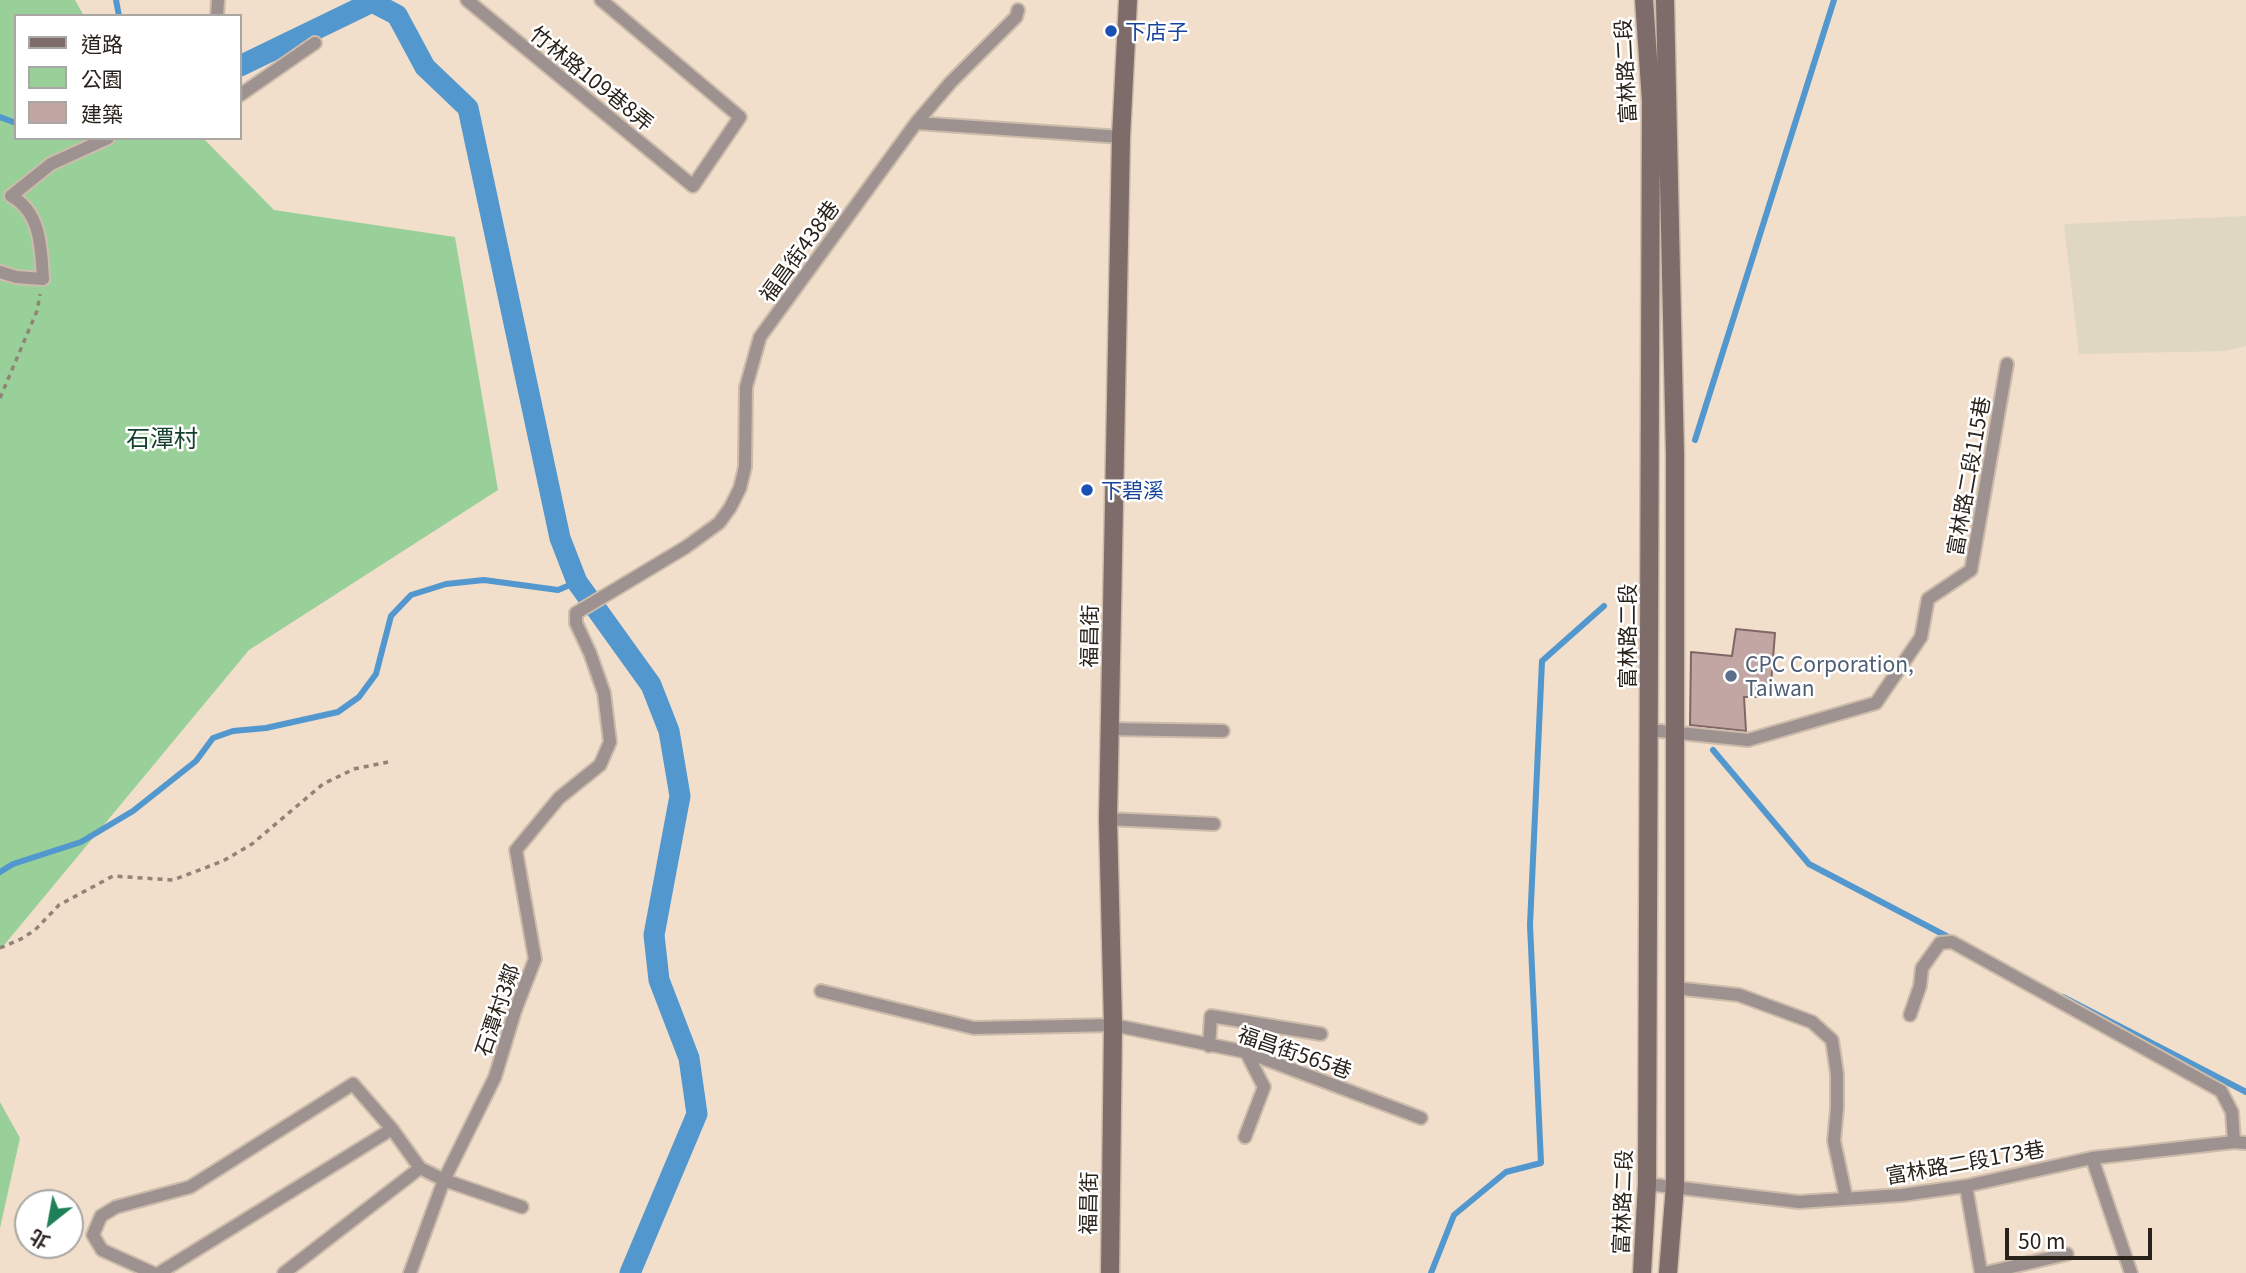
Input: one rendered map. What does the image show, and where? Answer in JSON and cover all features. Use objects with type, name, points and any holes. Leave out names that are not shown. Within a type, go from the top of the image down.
[{"type":"main road","name":"福昌街","points":[[1110,1273],[1113,1025],[1108,819],[1121,136],[1128,0]]},
{"type":"main road","name":"富林路二段","points":[[1642,1273],[1647,1184],[1651,101],[1644,0]]},
{"type":"main road","name":"富林路二段","points":[[1665,0],[1675,455],[1675,1186],[1668,1273]]},
{"type":"lane","name":"竹林路109巷8弄","points":[[467,0],[693,186],[740,117],[601,0]]},
{"type":"lane","name":"福昌街438巷","points":[[644,572],[719,523],[730,508],[740,488],[745,467],[746,387],[760,337],[916,123],[951,82],[1016,17],[1018,10]]},
{"type":"lane","points":[[242,94],[315,43]]},
{"type":"lane","points":[[916,123],[1121,136]]},
{"type":"lane","points":[[6,199],[51,164],[104,140]]},
{"type":"lane","points":[[0,272],[16,277],[43,279],[39,234],[25,204],[6,199]]},
{"type":"lane","name":"富林路二段115巷","points":[[1650,730],[1748,740],[1876,703],[1921,636],[1928,598],[1971,570],[2007,364]]},
{"type":"lane","name":"石潭村3鄰","points":[[410,1273],[444,1180],[495,1077],[514,1011],[535,959],[516,850],[559,798],[600,765],[610,742],[604,693],[576,623],[576,613],[644,572]]},
{"type":"lane","points":[[1110,729],[1223,731]]},
{"type":"lane","points":[[1108,819],[1214,824]]},
{"type":"lane","points":[[1910,1015],[1920,986],[1922,968],[1940,943],[1952,942],[2221,1091],[2232,1112],[2240,1142]]},
{"type":"lane","points":[[1675,988],[1739,995],[1812,1022],[1832,1040],[1838,1108],[1834,1140],[1846,1197]]},
{"type":"lane","name":"福昌街565巷","points":[[821,991],[974,1028],[1113,1025],[1246,1052],[1420,1118]]},
{"type":"lane","points":[[1209,1046],[1211,1016],[1321,1034]]},
{"type":"lane","points":[[1245,1137],[1264,1087],[1246,1052]]},
{"type":"lane","points":[[392,1129],[156,1273],[102,1250],[93,1235],[101,1216],[116,1207],[190,1186],[353,1084],[392,1129],[420,1168],[444,1180],[522,1207]]},
{"type":"lane","name":"富林路二段173巷","points":[[1647,1184],[1799,1202],[1902,1195],[1966,1186],[2092,1158],[2240,1142]]},
{"type":"lane","points":[[2092,1158],[2132,1273]]},
{"type":"lane","points":[[284,1273],[420,1168]]},
{"type":"lane","points":[[1966,1186],[1983,1273],[2067,1254]]},
{"type":"path","points":[[0,398],[37,311],[43,279]]},
{"type":"path","points":[[0,948],[34,930],[60,905],[113,876],[173,880],[223,861],[252,844],[323,784],[354,769],[388,762]]},
{"type":"shaded area","points":[[2246,216],[2246,346],[2227,351],[2079,354],[2064,224]]},
{"type":"green space","points":[[0,0],[75,0],[83,14],[14,14],[14,140],[205,140],[274,210],[455,237],[498,490],[249,650],[0,950]]},
{"type":"green space","points":[[0,1102],[20,1138],[0,1228]]},
{"type":"building","name":"CPC Corporation, Taiwan","points":[[1736,629],[1775,633],[1770,697],[1744,697],[1746,731],[1690,725],[1691,652],[1732,656]]},
{"type":"waterway","points":[[116,0],[119,14]]},
{"type":"waterway","points":[[1695,440],[1834,0]]},
{"type":"waterway","points":[[242,65],[372,2],[397,15],[425,67],[468,108],[560,538],[577,582],[651,685],[669,731],[680,796],[654,935],[659,980],[689,1058],[697,1114],[630,1273]]},
{"type":"waterway","points":[[0,117],[14,122]]},
{"type":"waterway","points":[[0,872],[13,864],[81,842],[133,811],[196,761],[213,738],[233,731],[266,728],[338,712],[359,697],[376,674],[391,616],[411,595],[446,584],[484,580],[558,590],[577,582]]},
{"type":"waterway","points":[[1431,1273],[1454,1215],[1506,1172],[1541,1163],[1530,925],[1542,661],[1604,606]]},
{"type":"waterway","points":[[1713,750],[1809,864],[1954,940]]},
{"type":"waterway","points":[[2063,997],[2246,1092]]},
{"type":"place","name":"下店子","points":[[1111,31]]},
{"type":"place","name":"下碧溪","points":[[1087,490]]},
{"type":"place","name":"CPC Corporation, Taiwan","points":[[1731,676]]},
{"type":"district","name":"石潭村","points":[[162,438]]}]
